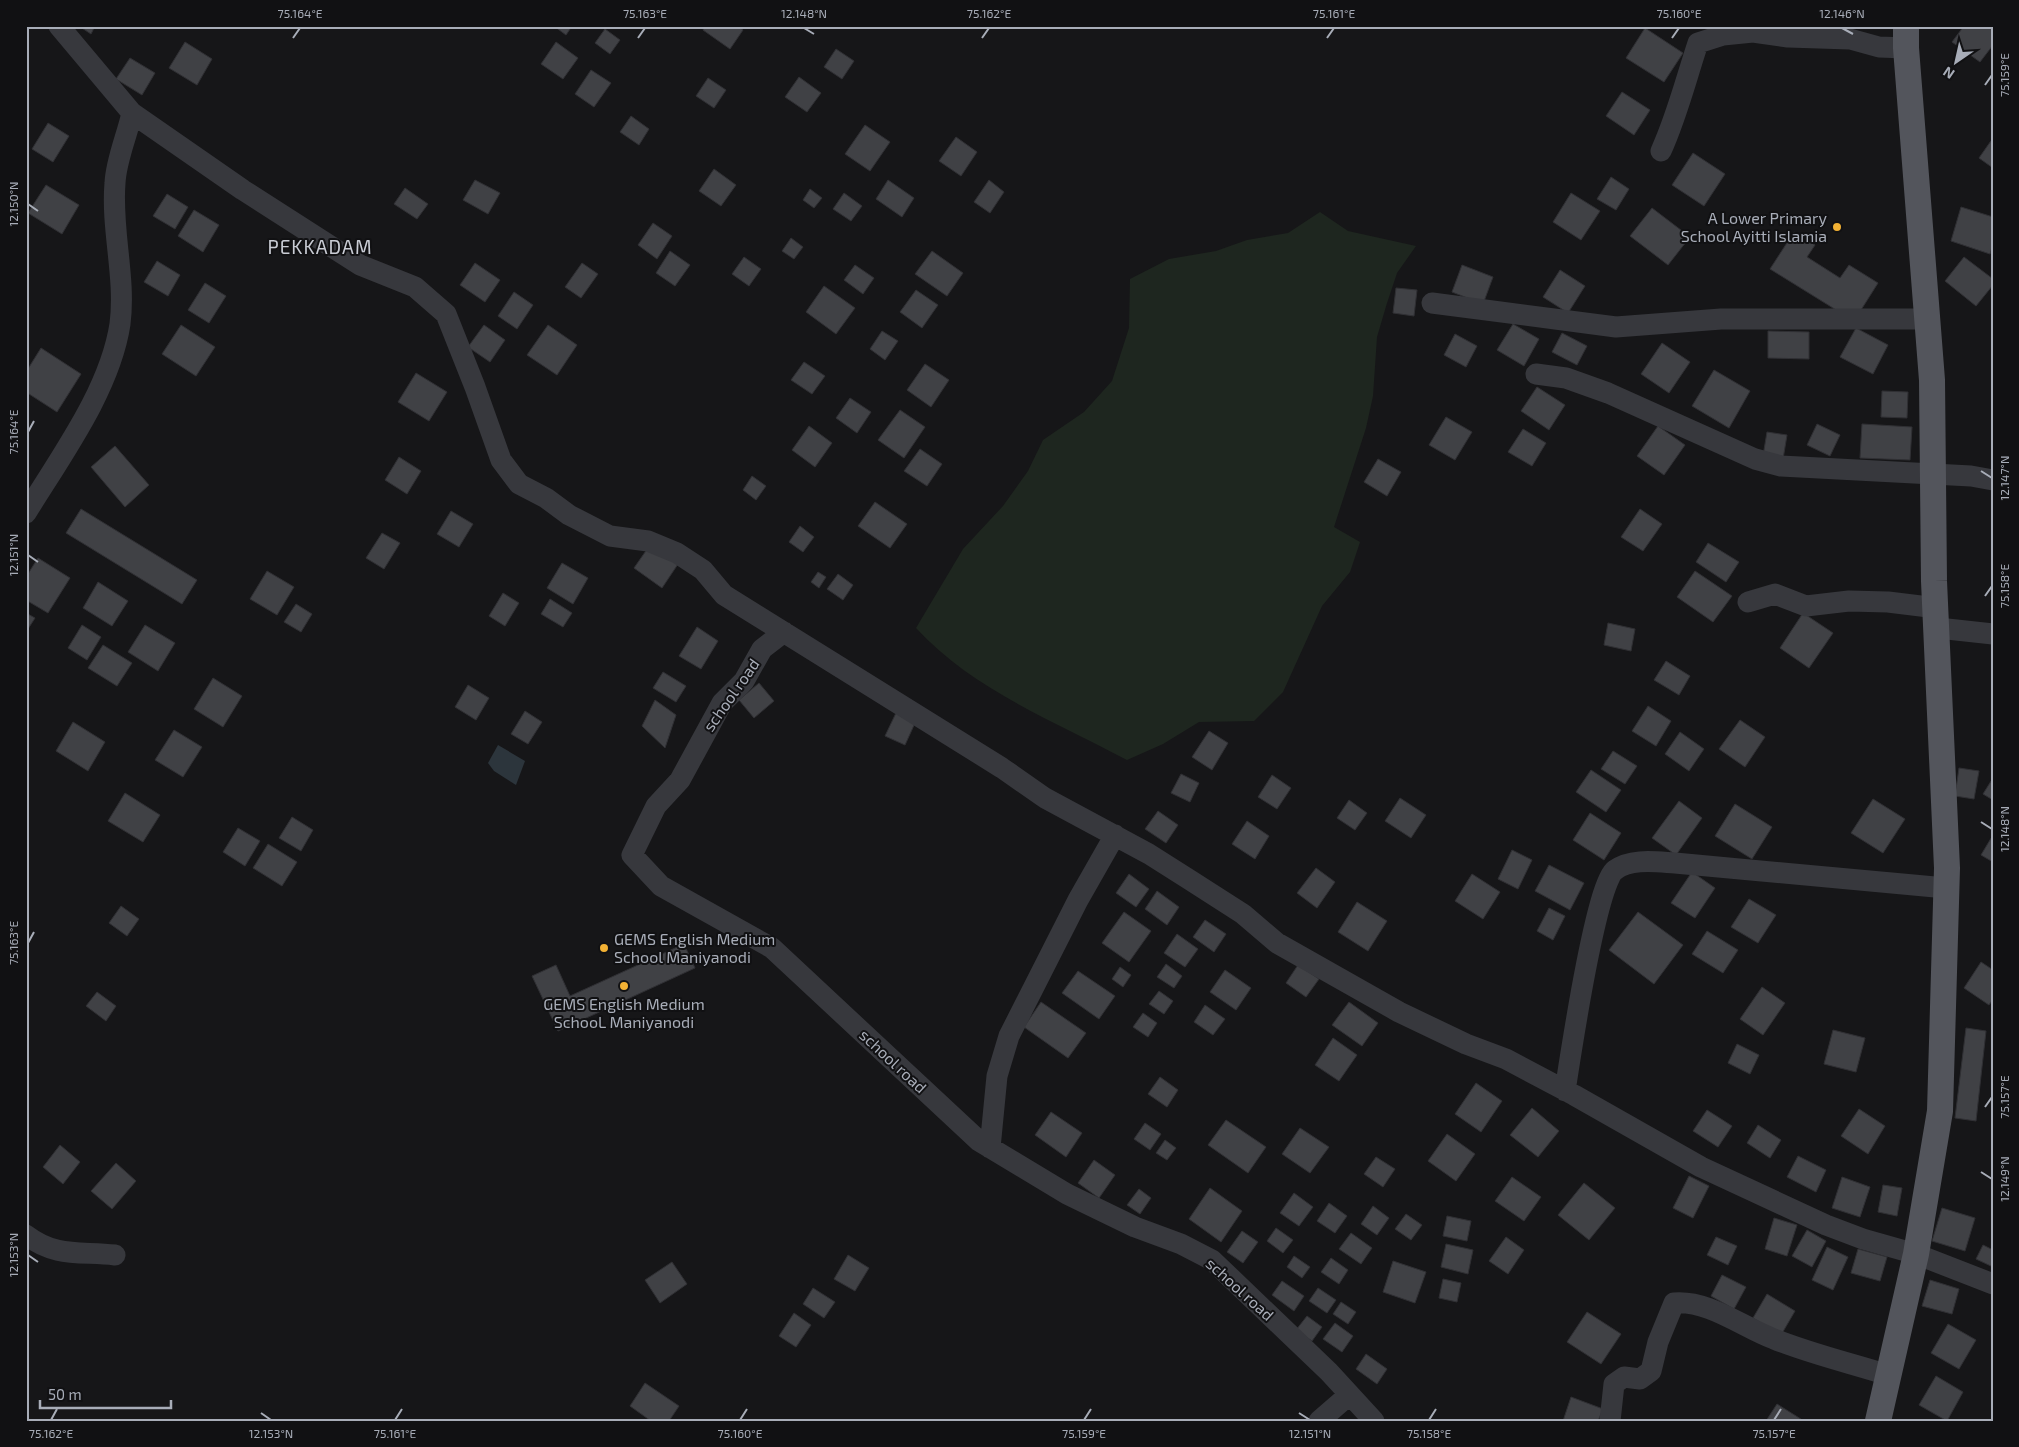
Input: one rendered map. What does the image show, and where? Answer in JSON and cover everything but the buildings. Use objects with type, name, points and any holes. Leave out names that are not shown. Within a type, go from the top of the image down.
[{"type":"main road","points":[[1878,1421],[1916,1254],[1940,1112],[1946,888],[1937,618],[1934,581],[1932,380],[1906,37]]},
{"type":"street","points":[[59,26],[132,113],[243,190],[360,265],[415,287],[446,314],[501,460],[519,484],[546,498],[569,515],[610,536],[648,541],[677,553],[703,570],[724,595],[1002,768],[1045,798],[1149,854],[1243,914],[1277,943],[1399,1012],[1466,1044],[1506,1059],[1702,1167],[1826,1225],[1864,1239],[1916,1254],[1993,1284]]},
{"type":"street","points":[[1661,150],[1675,122],[1698,43],[1723,35],[1753,32],[1788,37],[1850,39],[1880,47],[1906,37]]},
{"type":"street","points":[[26,513],[78,428],[112,361],[122,298],[116,240],[114,183],[132,113]]},
{"type":"street","points":[[1432,303],[1616,326],[1721,319],[1927,319]]},
{"type":"street","points":[[1536,374],[1566,378],[1608,393],[1755,459],[1781,466],[1993,480]]},
{"type":"street","points":[[1748,602],[1775,594],[1806,606],[1849,601],[1888,602],[1993,634]]},
{"type":"street","name":"school road","points":[[784,632],[762,649],[744,682],[722,702],[680,780],[656,806],[632,855],[661,886],[772,948],[972,1135],[990,1148],[1067,1194],[1212,1260],[1329,1372],[1374,1421]]},
{"type":"street","points":[[990,1148],[996,1076],[1009,1036],[1078,900],[1114,835]]},
{"type":"street","points":[[1565,1091],[1583,979],[1608,881],[1614,870],[1628,864],[1675,862],[1946,888]]},
{"type":"street","points":[[26,1235],[48,1249],[68,1253],[115,1255]]},
{"type":"street","points":[[1610,1421],[1614,1384],[1624,1378],[1640,1379],[1651,1371],[1658,1342],[1674,1303],[1688,1302],[1726,1316],[1774,1339],[1888,1375]]},
{"type":"street","points":[[1319,1421],[1349,1395]]},
{"type":"shaded area","points":[[1320,212],[1348,231],[1416,246],[1397,273],[1377,337],[1373,396],[1366,428],[1334,527],[1360,542],[1350,572],[1322,606],[1283,692],[1254,721],[1199,722],[1163,744],[1127,760],[1016,703],[989,687],[938,650],[916,628],[963,549],[1003,506],[1028,471],[1043,440],[1084,412],[1112,381],[1129,328],[1130,279],[1169,259],[1216,251],[1247,240],[1288,233]]},
{"type":"shaded area","points":[[498,745],[525,761],[516,785],[494,771],[488,763]]},
{"type":"place","name":"A Lower Primary School Ayitti Islamia","points":[[1837,227]]},
{"type":"place","name":"GEMS English Medium School Maniyanodi","points":[[604,948]]},
{"type":"place","name":"GEMS English Medium SchooL Maniyanodi","points":[[624,986]]},
{"type":"district","name":"PEKKADAM","points":[[320,247]]}]
